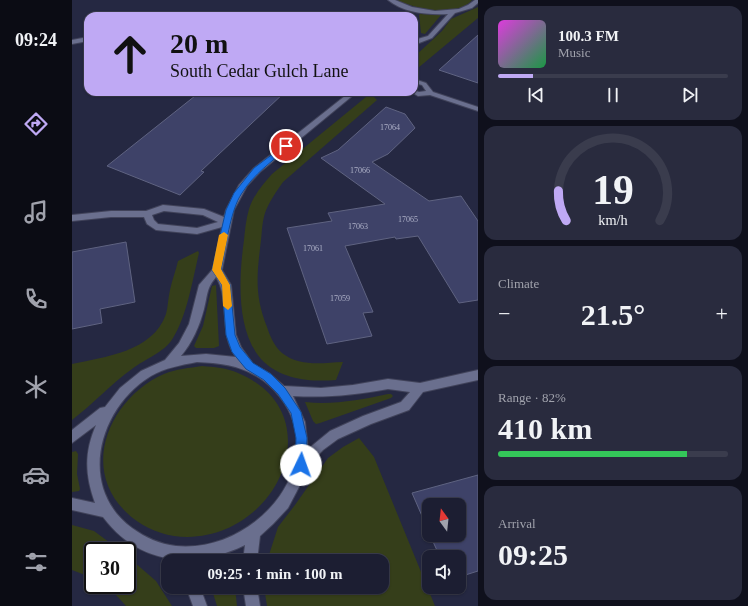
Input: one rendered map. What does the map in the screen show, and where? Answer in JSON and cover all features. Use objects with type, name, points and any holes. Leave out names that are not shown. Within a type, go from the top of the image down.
[{"type":"street","points":[[390,0],[406,8],[429,12],[453,12],[469,8],[478,0]]},
{"type":"street","points":[[406,8],[408,12]]},
{"type":"street","points":[[418,41],[430,37],[453,12]]},
{"type":"street","points":[[72,42],[84,40]]},
{"type":"street","points":[[418,82],[424,84],[431,93]]},
{"type":"street","points":[[418,94],[431,93],[478,108]]},
{"type":"street","points":[[169,363],[183,346],[194,324],[204,285],[217,270],[227,222],[238,193],[257,170],[349,96]]},
{"type":"street","points":[[72,218],[111,214],[147,214],[163,208],[204,212],[227,222]]},
{"type":"street","points":[[147,214],[150,222],[156,227],[197,231],[227,222]]},
{"type":"street","points":[[217,270],[226,285],[231,335],[236,349],[249,366]]},
{"type":"street","points":[[170,554],[151,548],[128,536],[110,519],[104,511],[97,499],[91,476],[91,453],[96,430],[107,410],[124,390],[146,374],[169,363],[197,358],[224,359],[249,366],[267,377],[282,391],[296,412],[302,438],[301,465],[291,493],[272,517],[253,534],[230,546],[194,554]]},
{"type":"street","points":[[282,391],[321,393],[353,390],[388,384],[420,388],[478,374]]},
{"type":"street","points":[[301,465],[319,446],[334,435],[367,420],[406,406],[420,388]]},
{"type":"street","points":[[72,437],[107,410]]},
{"type":"street","points":[[72,504],[104,511]]},
{"type":"street","points":[[251,554],[253,534]]},
{"type":"street","points":[[196,594],[200,606]]},
{"type":"street","points":[[251,594],[253,606]]},
{"type":"green space","points":[[397,0],[472,0],[465,6],[456,9],[436,10],[425,9]]},
{"type":"green space","points":[[478,7],[478,18],[418,68],[418,53],[442,31],[451,19]]},
{"type":"green space","points":[[420,14],[441,15],[425,34],[421,33]]},
{"type":"green space","points":[[374,96],[377,100],[283,182],[265,213],[258,274],[258,294],[269,334],[282,353],[296,360],[311,363],[343,362],[336,380],[317,381],[289,376],[280,373],[264,362],[255,350],[248,336],[244,321],[240,287],[245,228],[249,209],[256,195],[272,174],[366,97]]},
{"type":"green space","points":[[198,251],[199,253],[186,308],[173,338],[165,348],[137,365],[124,375],[72,420],[72,364],[98,359],[126,351],[139,345],[150,337],[160,327],[166,314],[169,293],[178,261]]},
{"type":"green space","points":[[216,285],[219,346],[214,348],[196,348],[194,346],[203,326],[212,286]]},
{"type":"green space","points":[[202,366],[234,371],[268,393],[284,418],[288,446],[281,475],[264,501],[240,522],[209,534],[174,536],[148,528],[136,521],[126,512],[112,494],[105,475],[103,455],[108,435],[116,416],[129,399],[145,385],[164,374]]},
{"type":"green space","points":[[388,394],[393,396],[316,424],[313,421],[305,402],[326,403]]},
{"type":"green space","points":[[359,438],[374,457],[422,574],[422,594],[430,594],[435,606],[267,606],[265,594],[389,594],[389,554],[269,554],[278,527],[328,458]]},
{"type":"green space","points":[[76,451],[78,454],[77,474],[80,489],[79,491],[72,492],[72,452]]},
{"type":"green space","points":[[72,525],[94,531],[109,542],[84,542],[84,575],[72,570]]},
{"type":"green space","points":[[136,564],[156,581],[161,589],[161,594],[164,594],[172,606],[126,606],[114,594],[136,594]]},
{"type":"green space","points":[[213,594],[236,594],[237,606],[217,606]]},
{"type":"building","points":[[478,35],[478,83],[439,70]]},
{"type":"building","points":[[195,96],[281,96],[201,171],[204,172],[180,195],[107,166]]},
{"type":"building","points":[[386,107],[405,114],[415,128],[388,154],[372,162],[429,201],[461,196],[478,221],[478,300],[459,303],[418,236],[396,239],[395,237],[345,246],[373,312],[363,313],[372,336],[327,344],[287,228],[332,221],[328,213],[385,204],[321,158],[338,150]]},
{"type":"building","points":[[126,242],[135,302],[100,309],[102,323],[72,329],[72,252]]},
{"type":"building","points":[[478,475],[478,571],[466,575],[466,550],[437,550],[433,542],[466,542],[466,498],[422,498],[422,516],[412,493]]},
{"type":"slow traffic","points":[[224,235],[217,270],[226,285],[228,306]]},
{"type":"route","points":[[286,146],[257,170],[243,185],[238,193],[230,210],[217,270],[226,285],[231,335],[236,349],[249,366],[267,377],[282,391],[296,412],[302,438],[301,465]]}]
